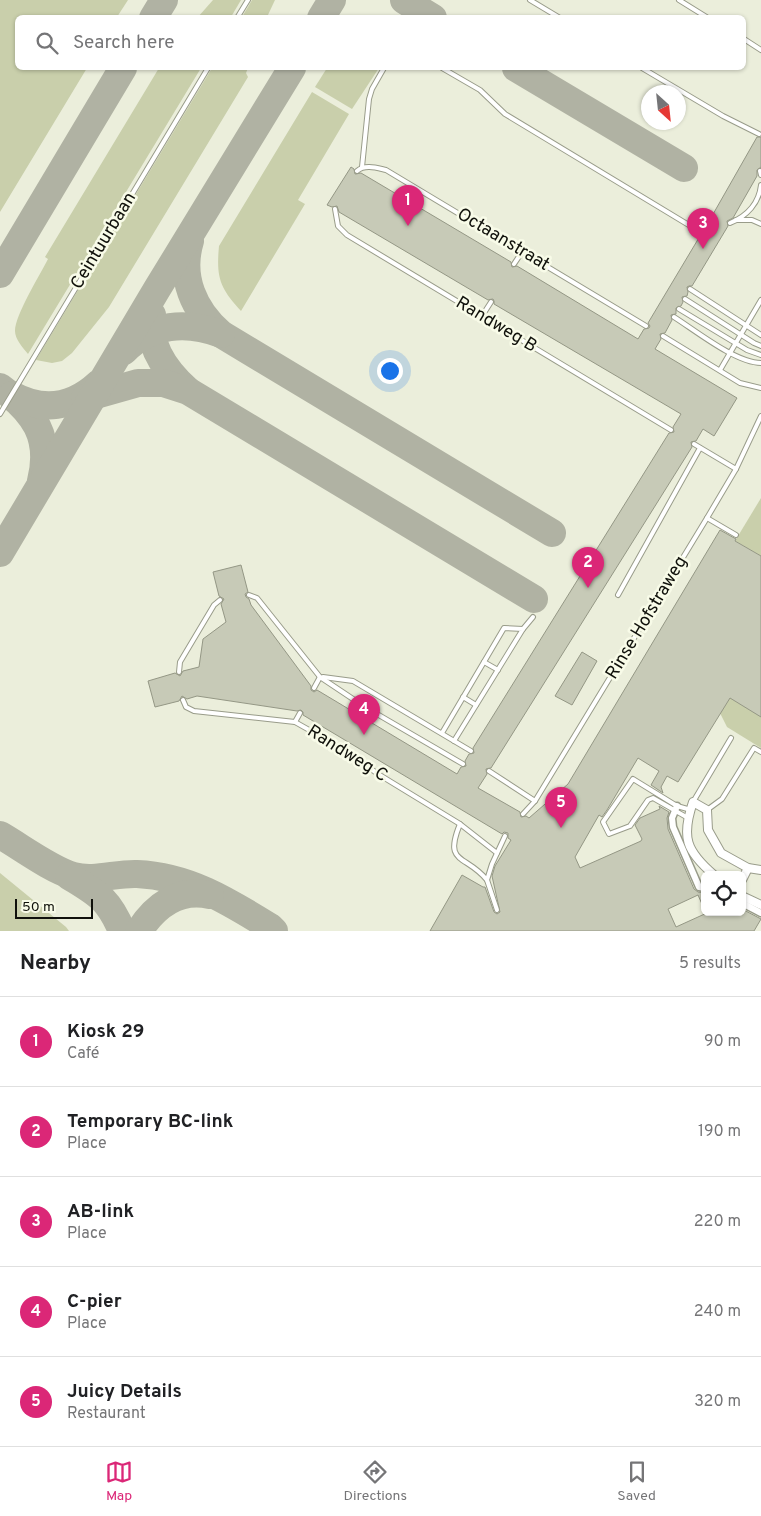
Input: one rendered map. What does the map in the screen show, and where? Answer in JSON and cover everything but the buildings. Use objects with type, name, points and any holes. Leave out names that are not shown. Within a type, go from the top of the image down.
[{"type":"street","points":[[676,808],[672,818],[673,827],[699,887],[701,887]]},
{"type":"street","points":[[709,871],[702,865],[690,848],[686,832],[691,810],[707,810],[708,830],[721,853],[748,868],[761,870]]},
{"type":"street","points":[[746,872],[748,868]]},
{"type":"street","points":[[746,898],[761,905]]},
{"type":"street","points":[[746,905],[761,913]]},
{"type":"lane","points":[[239,15],[248,0]]},
{"type":"lane","points":[[530,0],[555,15]]},
{"type":"lane","points":[[679,0],[703,15]]},
{"type":"lane","points":[[746,40],[761,50]]},
{"type":"lane","name":"Ceintuurbaan","points":[[0,414],[207,70]]},
{"type":"lane","points":[[357,171],[362,167],[372,89],[383,70]]},
{"type":"lane","points":[[445,70],[480,90],[505,114],[702,233]]},
{"type":"lane","points":[[645,70],[759,134]]},
{"type":"lane","name":"Octaanstraat","points":[[362,167],[375,167],[386,170],[646,326]]},
{"type":"lane","points":[[730,223],[753,207],[760,194],[761,185]]},
{"type":"lane","name":"Randweg B","points":[[335,209],[338,226],[348,235],[671,430]]},
{"type":"lane","points":[[735,220],[752,220],[761,224]]},
{"type":"lane","points":[[514,264],[522,252]]},
{"type":"lane","points":[[690,289],[761,335]]},
{"type":"lane","points":[[685,299],[761,346]]},
{"type":"lane","points":[[720,370],[761,300]]},
{"type":"lane","points":[[482,316],[491,302]]},
{"type":"lane","points":[[679,309],[747,350],[761,355]]},
{"type":"lane","points":[[674,318],[740,358],[761,363]]},
{"type":"lane","points":[[663,336],[740,383],[761,388]]},
{"type":"lane","name":"Rinse Hofstraweg","points":[[523,814],[535,801],[708,518],[736,469],[761,416]]},
{"type":"lane","points":[[694,444],[736,469]]},
{"type":"lane","points":[[618,595],[700,448]]},
{"type":"lane","points":[[708,518],[736,535]]},
{"type":"lane","points":[[248,595],[258,598],[320,677],[365,707],[463,764]]},
{"type":"lane","points":[[179,672],[180,662],[214,605],[220,600]]},
{"type":"lane","points":[[454,741],[523,629],[533,617]]},
{"type":"lane","points":[[442,733],[504,628],[523,629]]},
{"type":"lane","points":[[484,662],[498,670]]},
{"type":"lane","points":[[314,688],[320,677]]},
{"type":"lane","points":[[320,677],[353,681],[471,751]]},
{"type":"lane","points":[[463,697],[476,705]]},
{"type":"lane","name":"Randweg C","points":[[183,700],[186,707],[194,711],[294,722],[343,750],[378,774],[460,824],[497,853]]},
{"type":"lane","points":[[294,722],[300,713]]},
{"type":"lane","points":[[691,810],[731,738]]},
{"type":"lane","points":[[707,810],[722,799],[754,748],[761,752]]},
{"type":"lane","points":[[489,771],[535,801]]},
{"type":"lane","points":[[691,810],[676,808],[632,779],[603,822],[609,834],[630,826],[648,800],[654,798],[676,808],[691,810]]},
{"type":"lane","points":[[460,824],[453,848],[459,858],[479,870],[487,880],[497,910]]},
{"type":"lane","points":[[487,880],[505,836]]},
{"type":"green space","points":[[0,0],[128,0],[118,15],[15,15],[15,70],[86,70],[0,212]]},
{"type":"green space","points":[[213,0],[241,0],[232,15],[200,15]]},
{"type":"green space","points":[[252,0],[275,0],[268,15],[243,15]]},
{"type":"green space","points":[[158,70],[200,70],[28,354],[16,337],[16,324],[23,305],[48,259],[45,257]]},
{"type":"green space","points":[[211,70],[247,70],[246,73],[248,77],[109,307],[72,353],[62,361],[52,363],[36,360]]},
{"type":"green space","points":[[326,70],[378,70],[352,109],[315,87]]},
{"type":"green space","points":[[312,92],[349,114],[298,200],[305,204],[241,311],[228,296],[221,282],[218,266],[219,246]]},
{"type":"green space","points":[[761,498],[761,556],[735,541]]},
{"type":"green space","points":[[761,646],[761,748],[727,727],[720,713]]},
{"type":"green space","points":[[0,873],[66,927],[69,931],[0,931]]},
{"type":"taxiway","points":[[155,15],[164,0]]},
{"type":"taxiway","points":[[323,15],[332,0]]},
{"type":"taxiway","points":[[404,0],[428,15]]},
{"type":"taxiway","points":[[0,274],[122,70]]},
{"type":"taxiway","points":[[0,553],[157,289],[291,70]]},
{"type":"taxiway","points":[[519,70],[684,168]]},
{"type":"taxiway","points":[[190,241],[186,267],[191,292],[203,315],[221,334],[552,533]]},
{"type":"taxiway","points":[[152,315],[152,337],[155,347],[165,366],[187,390]]},
{"type":"taxiway","points":[[124,351],[146,335],[170,327],[195,327],[221,334]]},
{"type":"taxiway","points":[[85,398],[138,383],[163,383],[188,391],[534,599]]},
{"type":"taxiway","points":[[12,395],[35,404],[57,405],[68,403],[78,398],[98,384]]},
{"type":"taxiway","points":[[0,387],[22,406],[31,416],[37,427],[44,451],[41,481]]},
{"type":"taxiway","points":[[0,835],[45,863],[73,876],[97,878],[137,874],[173,879],[223,899],[274,931]]},
{"type":"taxiway","points":[[69,876],[88,888],[107,904],[122,931]]},
{"type":"taxiway","points":[[139,931],[152,914],[169,901],[188,894],[210,895]]},
{"type":"place","name":"Kiosk 29","points":[[408,226]]},
{"type":"place","name":"AB-link","points":[[703,249]]},
{"type":"place","name":"Temporary BC-link","points":[[588,588]]},
{"type":"place","name":"C-pier","points":[[364,735]]},
{"type":"place","name":"Juicy Details","points":[[561,828]]}]
